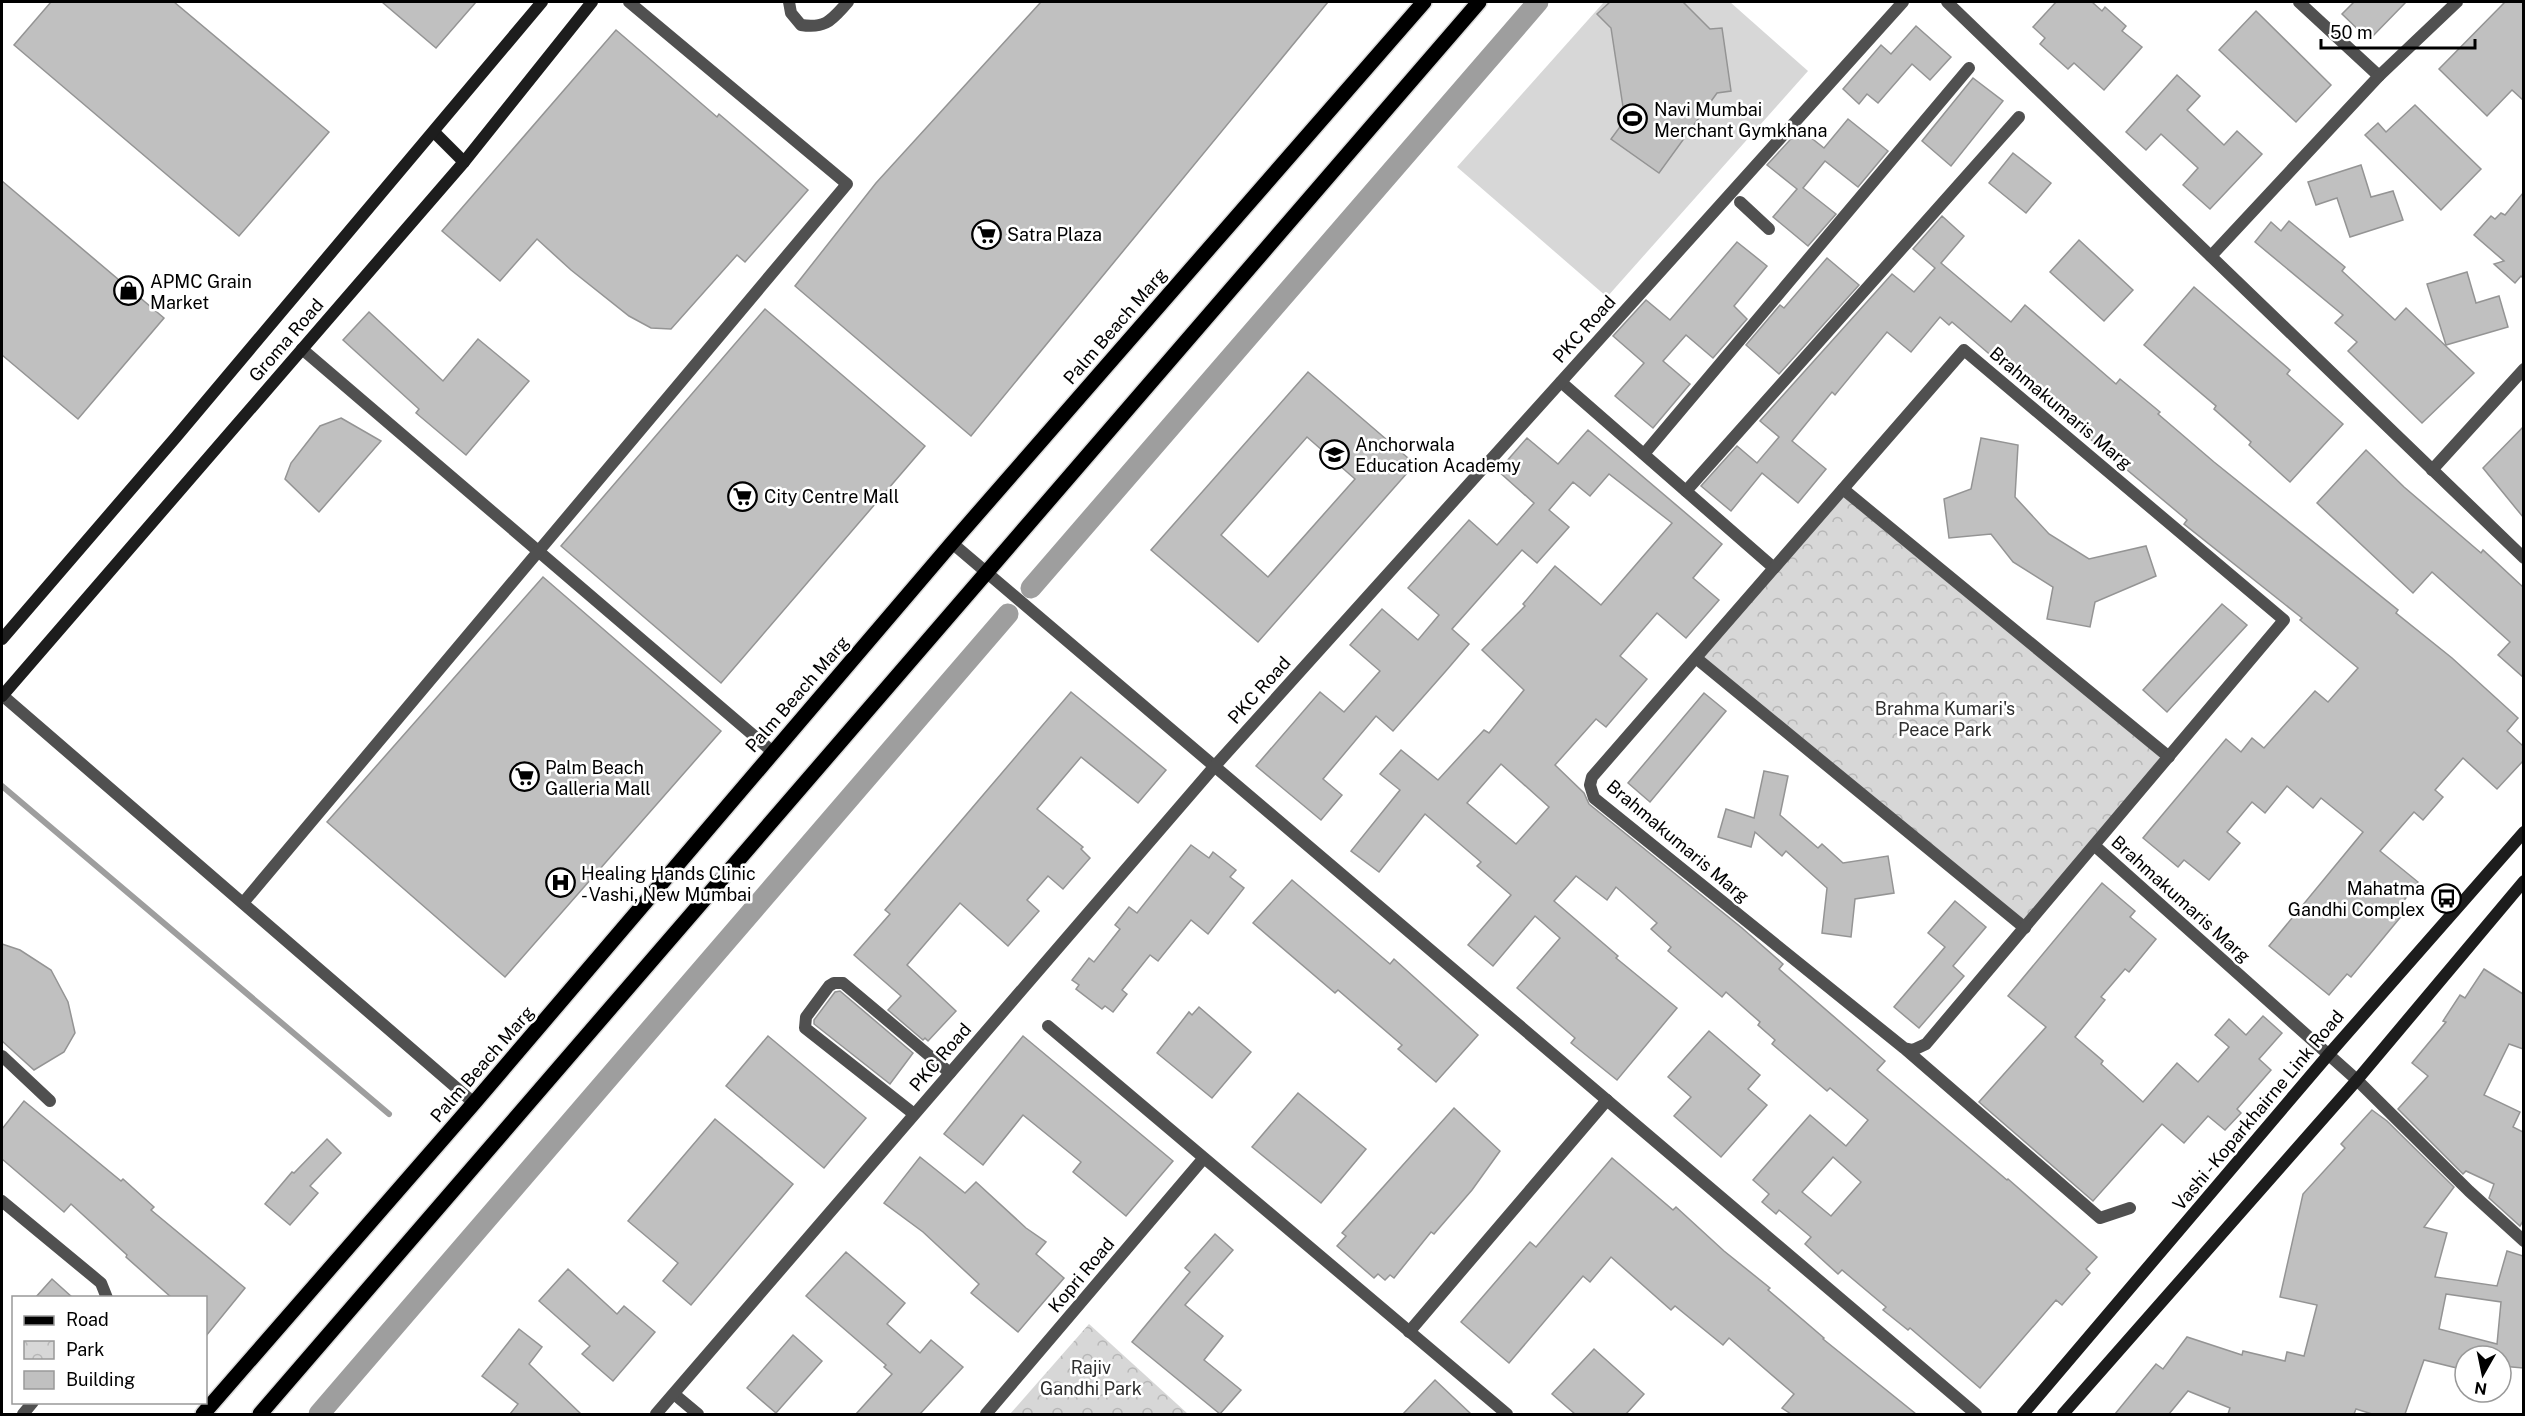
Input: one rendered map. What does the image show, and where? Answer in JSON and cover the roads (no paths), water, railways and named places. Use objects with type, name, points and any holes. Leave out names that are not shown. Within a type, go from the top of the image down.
[{"type":"main road","name":"Groma Road","points":[[2,639],[542,2]]},
{"type":"main road","name":"Groma Road","points":[[2,696],[464,162],[592,2]]},
{"type":"main road","points":[[260,1414],[1479,2]]},
{"type":"main road","name":"Palm Beach Marg","points":[[203,1414],[474,1103],[952,543],[1421,3]]},
{"type":"main road","points":[[434,132],[464,162]]},
{"type":"main road","name":"Vashi - Koparkhairne Link Road","points":[[2023,1414],[2329,1054],[2523,832]]},
{"type":"main road","points":[[2063,1414],[2357,1080],[2523,881]]},
{"type":"street","points":[[243,903],[847,184],[629,2]]},
{"type":"street","points":[[789,2],[791,13],[801,25],[816,27],[828,23],[848,2]]},
{"type":"street","name":"PKC Road","points":[[656,1414],[1215,767],[1903,2]]},
{"type":"street","points":[[1947,2],[2523,558]]},
{"type":"street","points":[[2299,2],[2379,76]]},
{"type":"street","points":[[2211,256],[2379,76],[2457,2]]},
{"type":"street","points":[[1644,454],[1969,68]]},
{"type":"street","points":[[1686,490],[2019,117]]},
{"type":"street","points":[[1740,202],[1769,229]]},
{"type":"street","points":[[302,349],[773,752]]},
{"type":"street","name":"Brahmakumaris Marg","points":[[2130,1208],[2100,1218],[1904,1048],[1594,798],[1590,785],[1592,777],[1964,350],[2284,620],[2095,846],[2329,1054],[2523,1241]]},
{"type":"street","points":[[2432,470],[2523,369]]},
{"type":"street","points":[[1561,382],[1774,568]]},
{"type":"street","points":[[1843,489],[2169,757]]},
{"type":"street","points":[[952,543],[1976,1414]]},
{"type":"street","points":[[1696,658],[2025,928]]},
{"type":"street","points":[[2,696],[474,1103]]},
{"type":"street","points":[[1904,1048],[1913,1050],[1926,1044],[2095,846]]},
{"type":"street","points":[[914,1114],[806,1028],[806,1017],[829,986],[834,983],[843,983],[950,1073]]},
{"type":"street","points":[[1048,1026],[1503,1413]]},
{"type":"street","points":[[2,1056],[50,1101]]},
{"type":"street","points":[[1409,1332],[1607,1100]]},
{"type":"street","name":"Kopri Road","points":[[986,1414],[1203,1159]]},
{"type":"street","points":[[2,1201],[101,1283],[106,1296]]},
{"type":"street","points":[[674,1394],[698,1414]]},
{"type":"waterway","points":[[1031,588],[1538,2]]},
{"type":"waterway","points":[[319,1414],[1008,614]]},
{"type":"waterway","points":[[2,786],[389,1114]]},
{"type":"place","name":"Navi Mumbai Merchant Gymkhana","points":[[1633,119]]},
{"type":"place","name":"Satra Plaza","points":[[986,234]]},
{"type":"place","name":"APMC Grain Market","points":[[129,291]]},
{"type":"place","name":"Anchorwala Education Academy","points":[[1334,454]]},
{"type":"place","name":"City Centre Mall","points":[[743,496]]},
{"type":"place","name":"Palm Beach Galleria Mall","points":[[524,777]]},
{"type":"place","name":"Healing Hands Clinic - Vashi, New Mumbai","points":[[560,883]]},
{"type":"place","name":"Mahatma Gandhi Complex","points":[[2446,898]]},
{"type":"park label","name":"Brahma Kumari's Peace Park","points":[[1945,718]]},
{"type":"park label","name":"Rajiv Gandhi Park","points":[[1091,1377]]}]
